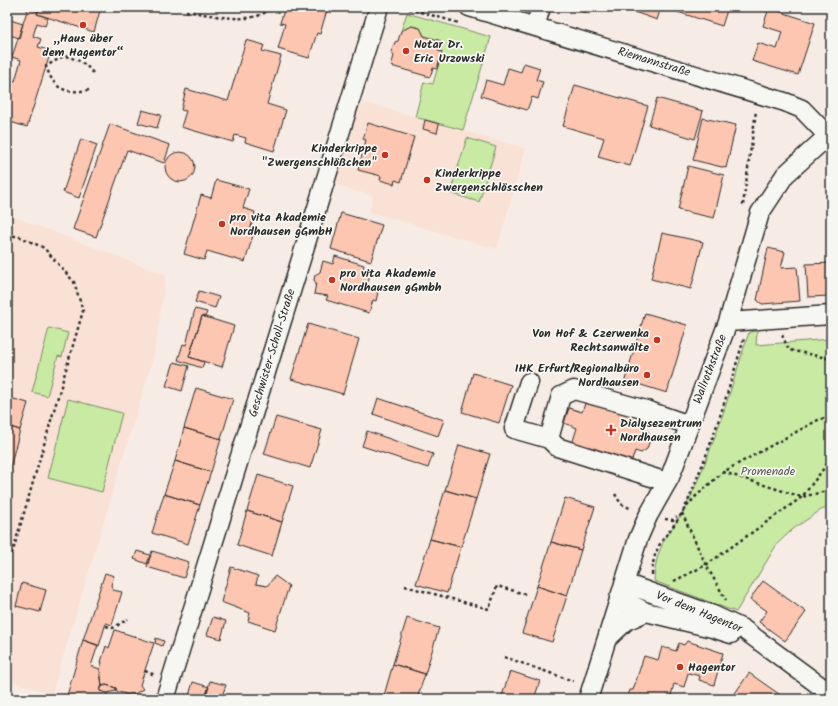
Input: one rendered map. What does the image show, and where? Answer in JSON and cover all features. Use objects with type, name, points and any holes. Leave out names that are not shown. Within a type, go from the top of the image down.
[{"type":"street","name":"Geschwister-Scholl-Straße","points":[[165,699],[379,7]]},
{"type":"street","name":"Riemannstraße","points":[[469,7],[760,94],[802,110],[829,134]]},
{"type":"street","points":[[535,27],[541,7]]},
{"type":"street","name":"Wallrothstraße","points":[[588,699],[622,591],[648,516],[667,482],[689,425],[737,322],[760,212],[785,175],[829,134]]},
{"type":"street","points":[[737,322],[831,315]]},
{"type":"street","points":[[529,382],[514,429],[549,439],[557,447],[667,482]]},
{"type":"street","points":[[549,439],[561,396],[574,390],[646,410],[689,425]]},
{"type":"street","name":"Vor dem Hagentor","points":[[622,591],[646,612],[712,628],[769,649]]},
{"type":"street","name":"Vor dem Hagentor","points":[[622,591],[713,615],[743,628],[769,649],[831,694]]},
{"type":"street","name":"Wallrothstraße","points":[[606,640],[626,621],[646,612]]},
{"type":"path","points":[[186,10],[229,17],[246,17],[260,16],[274,7]]},
{"type":"path","points":[[403,7],[459,24]]},
{"type":"path","points":[[89,90],[76,92],[65,90],[54,85],[46,66],[64,56],[76,58],[86,64],[94,74]]},
{"type":"path","points":[[742,207],[756,110],[760,94]]},
{"type":"path","points":[[7,236],[18,236],[44,248],[74,282],[83,311],[12,554]]},
{"type":"path","points":[[774,319],[789,350],[831,359]]},
{"type":"path","points":[[724,597],[706,565],[682,513],[723,409],[746,334],[737,322]]},
{"type":"path","points":[[652,577],[652,562],[662,538],[695,498],[723,472],[818,420],[831,416]]},
{"type":"path","points":[[668,584],[706,565],[802,497],[831,458]]},
{"type":"path","points":[[723,472],[802,497],[831,490]]},
{"type":"path","points":[[615,494],[621,504],[635,511]]},
{"type":"path","points":[[405,586],[489,609],[497,586],[524,594]]},
{"type":"path","points":[[106,626],[113,628],[128,619]]},
{"type":"path","points":[[504,658],[573,681]]},
{"type":"path","points":[[144,671],[158,675]]},
{"type":"path","points":[[7,698],[12,699]]},
{"type":"shaded area","name":"Kinderkrippe Zwergenschlösschen","points":[[367,103],[526,149],[497,249],[369,212],[373,196],[335,185],[357,109]]},
{"type":"shaded area","points":[[7,214],[166,275],[154,355],[52,694],[7,680]]},
{"type":"green space","points":[[407,13],[491,37],[463,130],[415,117],[424,82],[433,84],[442,52],[438,51],[441,41],[424,36],[420,28],[412,26],[401,31]]},
{"type":"green space","points":[[467,138],[496,147],[479,202],[450,193]]},
{"type":"green space","points":[[49,328],[68,333],[62,357],[58,356],[47,396],[32,392]]},
{"type":"green space","name":"Promenade","points":[[757,331],[756,345],[831,339],[831,507],[821,510],[793,529],[777,544],[736,612],[654,581],[655,568],[661,548],[689,501],[708,456],[749,332]]},
{"type":"green space","points":[[68,399],[122,413],[102,492],[48,478]]},
{"type":"building","name":"„Haus über dem Hagentor“","points":[[39,7],[101,7],[94,32],[37,14]]},
{"type":"building","points":[[285,7],[317,7],[327,10],[320,34],[317,33],[309,58],[278,49],[285,24],[280,23]]},
{"type":"building","points":[[569,7],[592,7],[589,14]]},
{"type":"building","points":[[620,7],[661,7],[657,20]]},
{"type":"building","points":[[669,7],[728,7],[722,26],[668,9]]},
{"type":"building","points":[[28,8],[38,11],[37,14],[48,18],[45,26],[37,23],[33,36],[41,39],[38,47],[51,51],[27,127],[7,121],[7,78],[15,81],[21,60],[12,57]]},
{"type":"building","points":[[769,8],[815,23],[798,75],[752,61],[758,43],[777,49],[782,32],[763,26]]},
{"type":"building","points":[[7,19],[23,24],[19,38],[7,34]]},
{"type":"building","points":[[411,26],[420,28],[424,36],[441,41],[438,51],[442,52],[437,69],[433,68],[430,77],[391,66],[394,56],[391,52],[395,42],[398,41],[401,31]]},
{"type":"building","points":[[246,40],[264,45],[262,51],[281,56],[267,104],[286,110],[274,151],[245,142],[246,138],[235,135],[233,142],[181,127],[186,111],[181,110],[186,89],[228,101]]},
{"type":"building","points":[[524,63],[540,68],[536,80],[543,82],[538,99],[532,97],[527,110],[481,96],[486,80],[503,85],[508,68],[521,72]]},
{"type":"building","points":[[575,85],[648,106],[630,166],[598,157],[604,138],[563,126]]},
{"type":"building","points":[[657,98],[703,111],[695,139],[649,125]]},
{"type":"building","points":[[142,110],[161,115],[157,128],[138,123]]},
{"type":"building","points":[[703,118],[736,125],[726,168],[693,160]]},
{"type":"building","points":[[425,120],[439,124],[437,133],[423,129]]},
{"type":"building","name":"Kinderkrippe \"Zwergenschlößchen\"","points":[[368,123],[414,137],[401,182],[395,180],[394,184],[380,180],[381,176],[358,170],[366,140],[363,139]]},
{"type":"building","points":[[110,124],[170,145],[164,163],[127,150],[96,237],[73,229]]},
{"type":"building","points":[[81,139],[97,145],[79,198],[63,192]]},
{"type":"building","points":[[180,152],[186,153],[194,161],[194,173],[186,181],[180,182],[174,181],[166,173],[165,167],[166,161],[174,153]]},
{"type":"building","points":[[688,166],[724,175],[714,218],[678,210]]},
{"type":"building","points":[[216,180],[249,189],[243,208],[255,212],[250,231],[254,232],[245,262],[207,251],[204,260],[184,254],[201,195],[211,198]]},
{"type":"building","points":[[341,213],[382,225],[371,261],[331,249]]},
{"type":"building","points":[[662,233],[703,242],[691,289],[651,279]]},
{"type":"building","points":[[768,248],[785,252],[781,268],[797,267],[800,301],[762,304],[757,300]]},
{"type":"building","points":[[335,256],[364,265],[363,269],[371,271],[366,289],[378,292],[376,301],[373,300],[369,313],[326,300],[328,296],[314,294],[316,283],[314,280],[315,275],[320,272],[323,261],[333,264]]},
{"type":"building","points":[[831,263],[831,296],[808,297],[806,264]]},
{"type":"building","points":[[199,291],[219,297],[215,308],[195,302]]},
{"type":"building","points":[[195,309],[207,312],[205,317],[202,316],[189,357],[204,362],[202,368],[178,360],[183,344],[186,345]]},
{"type":"building","points":[[645,313],[687,325],[667,393],[625,380]]},
{"type":"building","points":[[202,316],[234,326],[222,367],[189,357]]},
{"type":"building","points":[[308,324],[359,339],[343,394],[291,379]]},
{"type":"building","points":[[174,362],[189,366],[182,391],[166,386]]},
{"type":"building","points":[[473,373],[511,385],[499,423],[462,412]]},
{"type":"building","points":[[196,388],[233,399],[221,439],[184,428]]},
{"type":"building","points":[[7,397],[28,403],[20,430],[7,426]]},
{"type":"building","points":[[378,398],[444,420],[438,436],[373,414]]},
{"type":"building","name":"Dialysezentrum Nordhausen","points":[[587,398],[646,417],[642,429],[648,431],[651,436],[647,449],[641,453],[635,451],[631,463],[572,444],[577,428],[564,423],[569,408],[582,412]]},
{"type":"building","points":[[276,417],[322,430],[310,468],[264,454]]},
{"type":"building","points":[[7,426],[20,430],[7,478]]},
{"type":"building","points":[[184,428],[221,439],[211,472],[175,461]]},
{"type":"building","points":[[367,431],[433,454],[428,468],[362,446]]},
{"type":"building","points":[[459,445],[490,454],[476,499],[445,490]]},
{"type":"building","points":[[175,461],[211,472],[200,505],[164,494]]},
{"type":"building","points":[[258,475],[293,486],[282,522],[247,511]]},
{"type":"building","points":[[445,490],[476,499],[461,547],[430,539]]},
{"type":"building","points":[[164,494],[200,505],[188,544],[152,533]]},
{"type":"building","points":[[565,498],[595,507],[581,550],[551,542]]},
{"type":"building","points":[[247,511],[282,522],[272,556],[237,545]]},
{"type":"building","points":[[430,539],[461,547],[447,593],[416,584]]},
{"type":"building","points":[[551,542],[581,550],[567,596],[537,586]]},
{"type":"building","points":[[137,551],[150,555],[147,564],[134,559]]},
{"type":"building","points":[[152,551],[189,562],[184,578],[147,567]]},
{"type":"building","points":[[231,567],[258,576],[256,584],[267,586],[275,576],[289,586],[275,630],[248,621],[250,613],[221,602]]},
{"type":"building","points":[[105,573],[114,576],[111,585],[113,590],[122,592],[112,625],[106,623],[99,646],[83,640]]},
{"type":"building","points":[[763,581],[806,612],[785,641],[759,622],[767,611],[750,599]]},
{"type":"building","points":[[22,583],[46,590],[40,612],[16,606]]},
{"type":"building","points":[[537,586],[567,596],[552,642],[522,633]]},
{"type":"building","points":[[213,617],[226,621],[221,639],[207,635]]},
{"type":"building","points":[[407,618],[439,628],[425,674],[393,664]]},
{"type":"building","points":[[115,630],[154,643],[140,685],[143,689],[133,695],[132,693],[128,695],[116,691],[116,688],[106,685],[102,686],[100,669],[101,662],[106,646],[109,648]]},
{"type":"building","points":[[156,638],[164,641],[162,646],[155,643]]},
{"type":"building","points":[[83,640],[98,645],[91,666],[100,669],[102,686],[100,691],[107,693],[106,699],[66,699]]},
{"type":"building","name":"Hagentor","points":[[687,641],[723,653],[714,685],[699,680],[700,676],[688,673],[684,687],[674,684],[670,699],[627,699],[630,690],[633,690],[644,656],[658,660],[662,647],[676,651],[679,643],[684,645]]},
{"type":"building","points":[[393,664],[425,674],[417,699],[383,699]]},
{"type":"building","points":[[510,671],[540,681],[534,699],[501,699]]},
{"type":"building","points":[[749,673],[786,699],[731,699]]},
{"type":"building","points":[[210,681],[226,685],[221,699],[205,699]]},
{"type":"building","points":[[193,682],[209,687],[205,699],[188,699]]},
{"type":"building","points":[[106,685],[116,688],[116,691],[107,693],[100,691],[101,687]]},
{"type":"place","name":"„Haus über dem Hagentor“","points":[[83,25]]},
{"type":"place","name":"Notar Dr. Eric Urzowski","points":[[406,51]]},
{"type":"place","name":"Kinderkrippe \"Zwergenschlößchen\"","points":[[385,155]]},
{"type":"place","name":"Kinderkrippe Zwergenschlösschen","points":[[427,180]]},
{"type":"place","name":"pro vita Akademie Nordhausen gGmbH","points":[[222,224]]},
{"type":"place","name":"pro vita Akademie Nordhausen gGmbh","points":[[332,280]]},
{"type":"place","name":"Von Hof & Czerwenka Rechtsanwälte","points":[[657,340]]},
{"type":"place","name":"IHK Erfurt/Regionalbüro Nordhausen","points":[[647,375]]},
{"type":"place","name":"Dialysezentrum Nordhausen","points":[[611,430]]},
{"type":"place","name":"Hagentor","points":[[680,667]]}]
